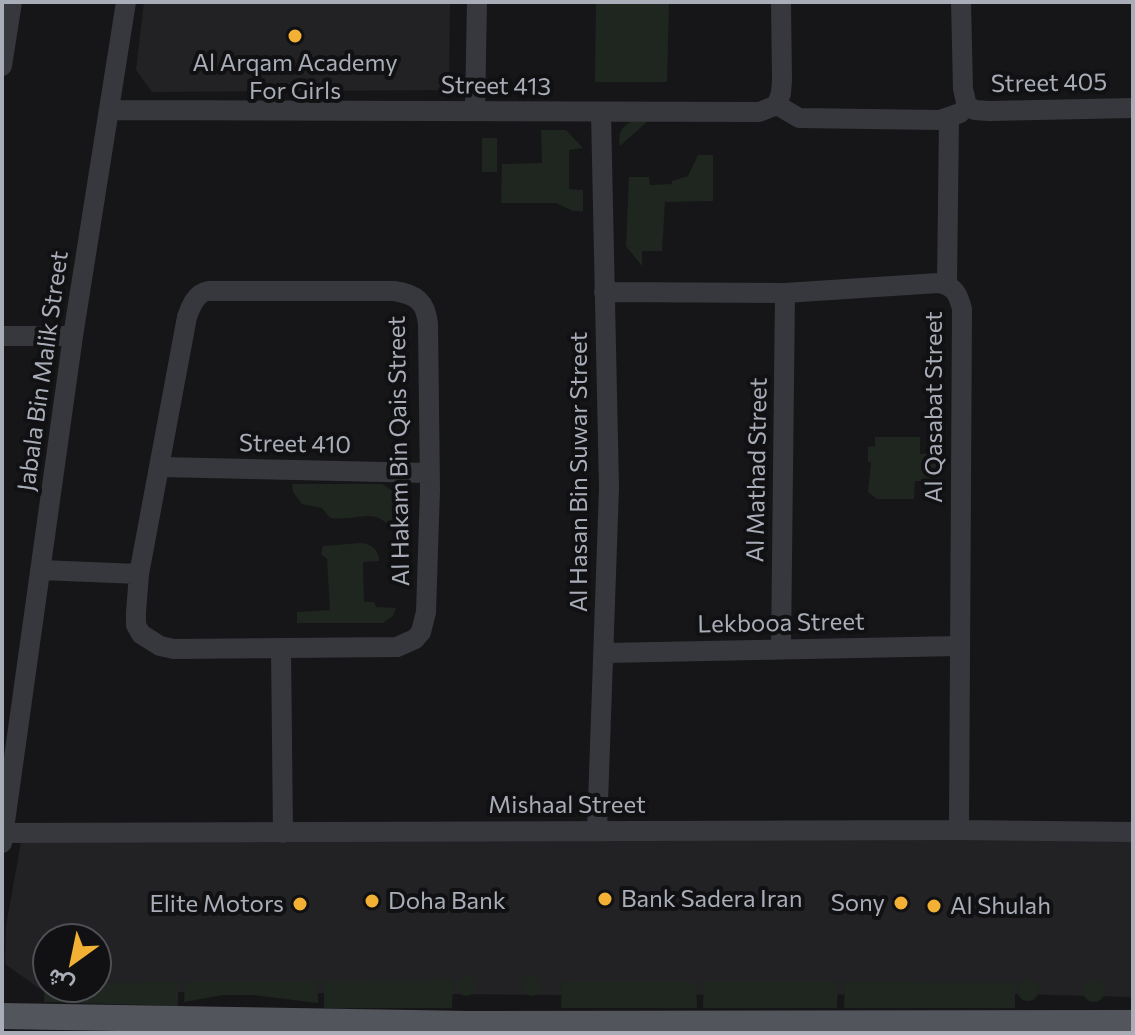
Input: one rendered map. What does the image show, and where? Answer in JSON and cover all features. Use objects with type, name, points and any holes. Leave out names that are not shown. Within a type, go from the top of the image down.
[{"type":"main road","points":[[3,1015],[469,1024],[1133,1023]]},
{"type":"street","name":"Jabala Bin Malik Street","points":[[3,836],[10,721],[40,570],[73,336],[126,2]]},
{"type":"street","points":[[475,111],[477,2]]},
{"type":"street","points":[[781,2],[782,80],[777,105],[799,118],[949,118],[967,106],[963,89],[961,2]]},
{"type":"street","points":[[2,66],[8,9]]},
{"type":"street","name":"Street 413","points":[[109,110],[759,112],[777,105]]},
{"type":"street","name":"Street 405","points":[[967,106],[989,111],[1133,108]]},
{"type":"street","name":"Al Hasan Bin Suwar Street","points":[[597,831],[609,488],[601,113]]},
{"type":"street","points":[[947,285],[949,118]]},
{"type":"street","name":"Al Qasabat Street","points":[[604,292],[785,293],[947,285],[958,294],[962,309],[959,830]]},
{"type":"street","name":"Al Hakam Bin Qais Street","points":[[394,291],[416,297],[427,311],[430,473],[426,612],[421,632],[415,639],[397,647],[281,650],[174,649],[150,641],[136,625],[139,574],[160,467],[187,317],[202,292],[394,291]]},
{"type":"street","name":"Al Mathad Street","points":[[781,648],[785,293]]},
{"type":"street","points":[[2,336],[73,336]]},
{"type":"street","name":"Street 410","points":[[160,467],[430,473]]},
{"type":"street","points":[[40,570],[139,574]]},
{"type":"street","name":"Lekbooa Street","points":[[605,653],[959,646]]},
{"type":"street","points":[[281,650],[283,833]]},
{"type":"street","name":"Mishaal Street","points":[[3,836],[597,831],[1133,832]]},
{"type":"shaded area","name":"Al Arqam Academy For Girls","points":[[144,2],[450,2],[449,90],[152,92],[136,70]]},
{"type":"shaded area","points":[[596,2],[669,2],[667,82],[595,82]]},
{"type":"shaded area","points":[[637,119],[648,121],[620,146],[622,129]]},
{"type":"shaded area","points":[[541,130],[566,130],[583,148],[569,150],[569,189],[583,190],[583,211],[573,211],[556,203],[501,203],[502,164],[542,163]]},
{"type":"shaded area","points":[[482,138],[497,138],[497,172],[482,172]]},
{"type":"shaded area","points":[[698,155],[713,155],[713,201],[665,202],[662,251],[642,251],[642,266],[626,246],[629,177],[649,177],[650,185],[672,184],[672,181],[688,176]]},
{"type":"shaded area","points":[[875,437],[920,437],[920,454],[940,454],[940,481],[915,481],[914,499],[877,499],[868,492],[871,462],[868,462],[868,447],[875,446]]},
{"type":"shaded area","points":[[292,484],[382,484],[407,500],[406,538],[397,536],[375,517],[330,518],[322,508],[302,504],[293,492]]},
{"type":"shaded area","points":[[361,543],[374,548],[379,561],[363,562],[364,602],[374,602],[376,607],[396,608],[393,616],[383,623],[297,623],[297,612],[330,610],[327,559],[321,554],[323,546]]},
{"type":"shaded area","points":[[1133,838],[1133,997],[112,992],[112,923],[32,923],[32,983],[5,964],[6,926],[21,842]]},
{"type":"shaded area","points":[[466,976],[473,979],[476,986],[473,993],[466,996],[459,993],[456,986],[459,979]]},
{"type":"shaded area","points":[[532,976],[539,979],[542,986],[539,993],[532,996],[525,993],[522,986],[525,979]]},
{"type":"shaded area","points":[[1028,979],[1036,982],[1039,990],[1036,998],[1028,1001],[1020,998],[1017,990],[1020,982]]},
{"type":"shaded area","points":[[453,980],[452,1008],[324,1008],[324,981]]},
{"type":"shaded area","points":[[1094,980],[1102,983],[1105,991],[1102,999],[1094,1002],[1086,999],[1083,991],[1086,983]]},
{"type":"shaded area","points":[[178,982],[178,1006],[78,1003],[112,1003],[112,983]]},
{"type":"shaded area","points":[[185,982],[318,982],[318,1003],[253,995],[223,995],[184,1002]]},
{"type":"shaded area","points":[[562,982],[696,982],[697,1008],[561,1008]]},
{"type":"shaded area","points":[[704,982],[838,982],[837,1008],[703,1008]]},
{"type":"shaded area","points":[[845,982],[1015,983],[1015,1008],[844,1008]]},
{"type":"place","name":"Al Arqam Academy For Girls","points":[[295,36]]},
{"type":"place","name":"Bank Sadera Iran","points":[[605,899]]},
{"type":"place","name":"Doha Bank","points":[[372,901]]},
{"type":"place","name":"Sony","points":[[901,903]]},
{"type":"place","name":"Elite Motors","points":[[300,904]]},
{"type":"place","name":"Al Shulah","points":[[934,906]]}]
